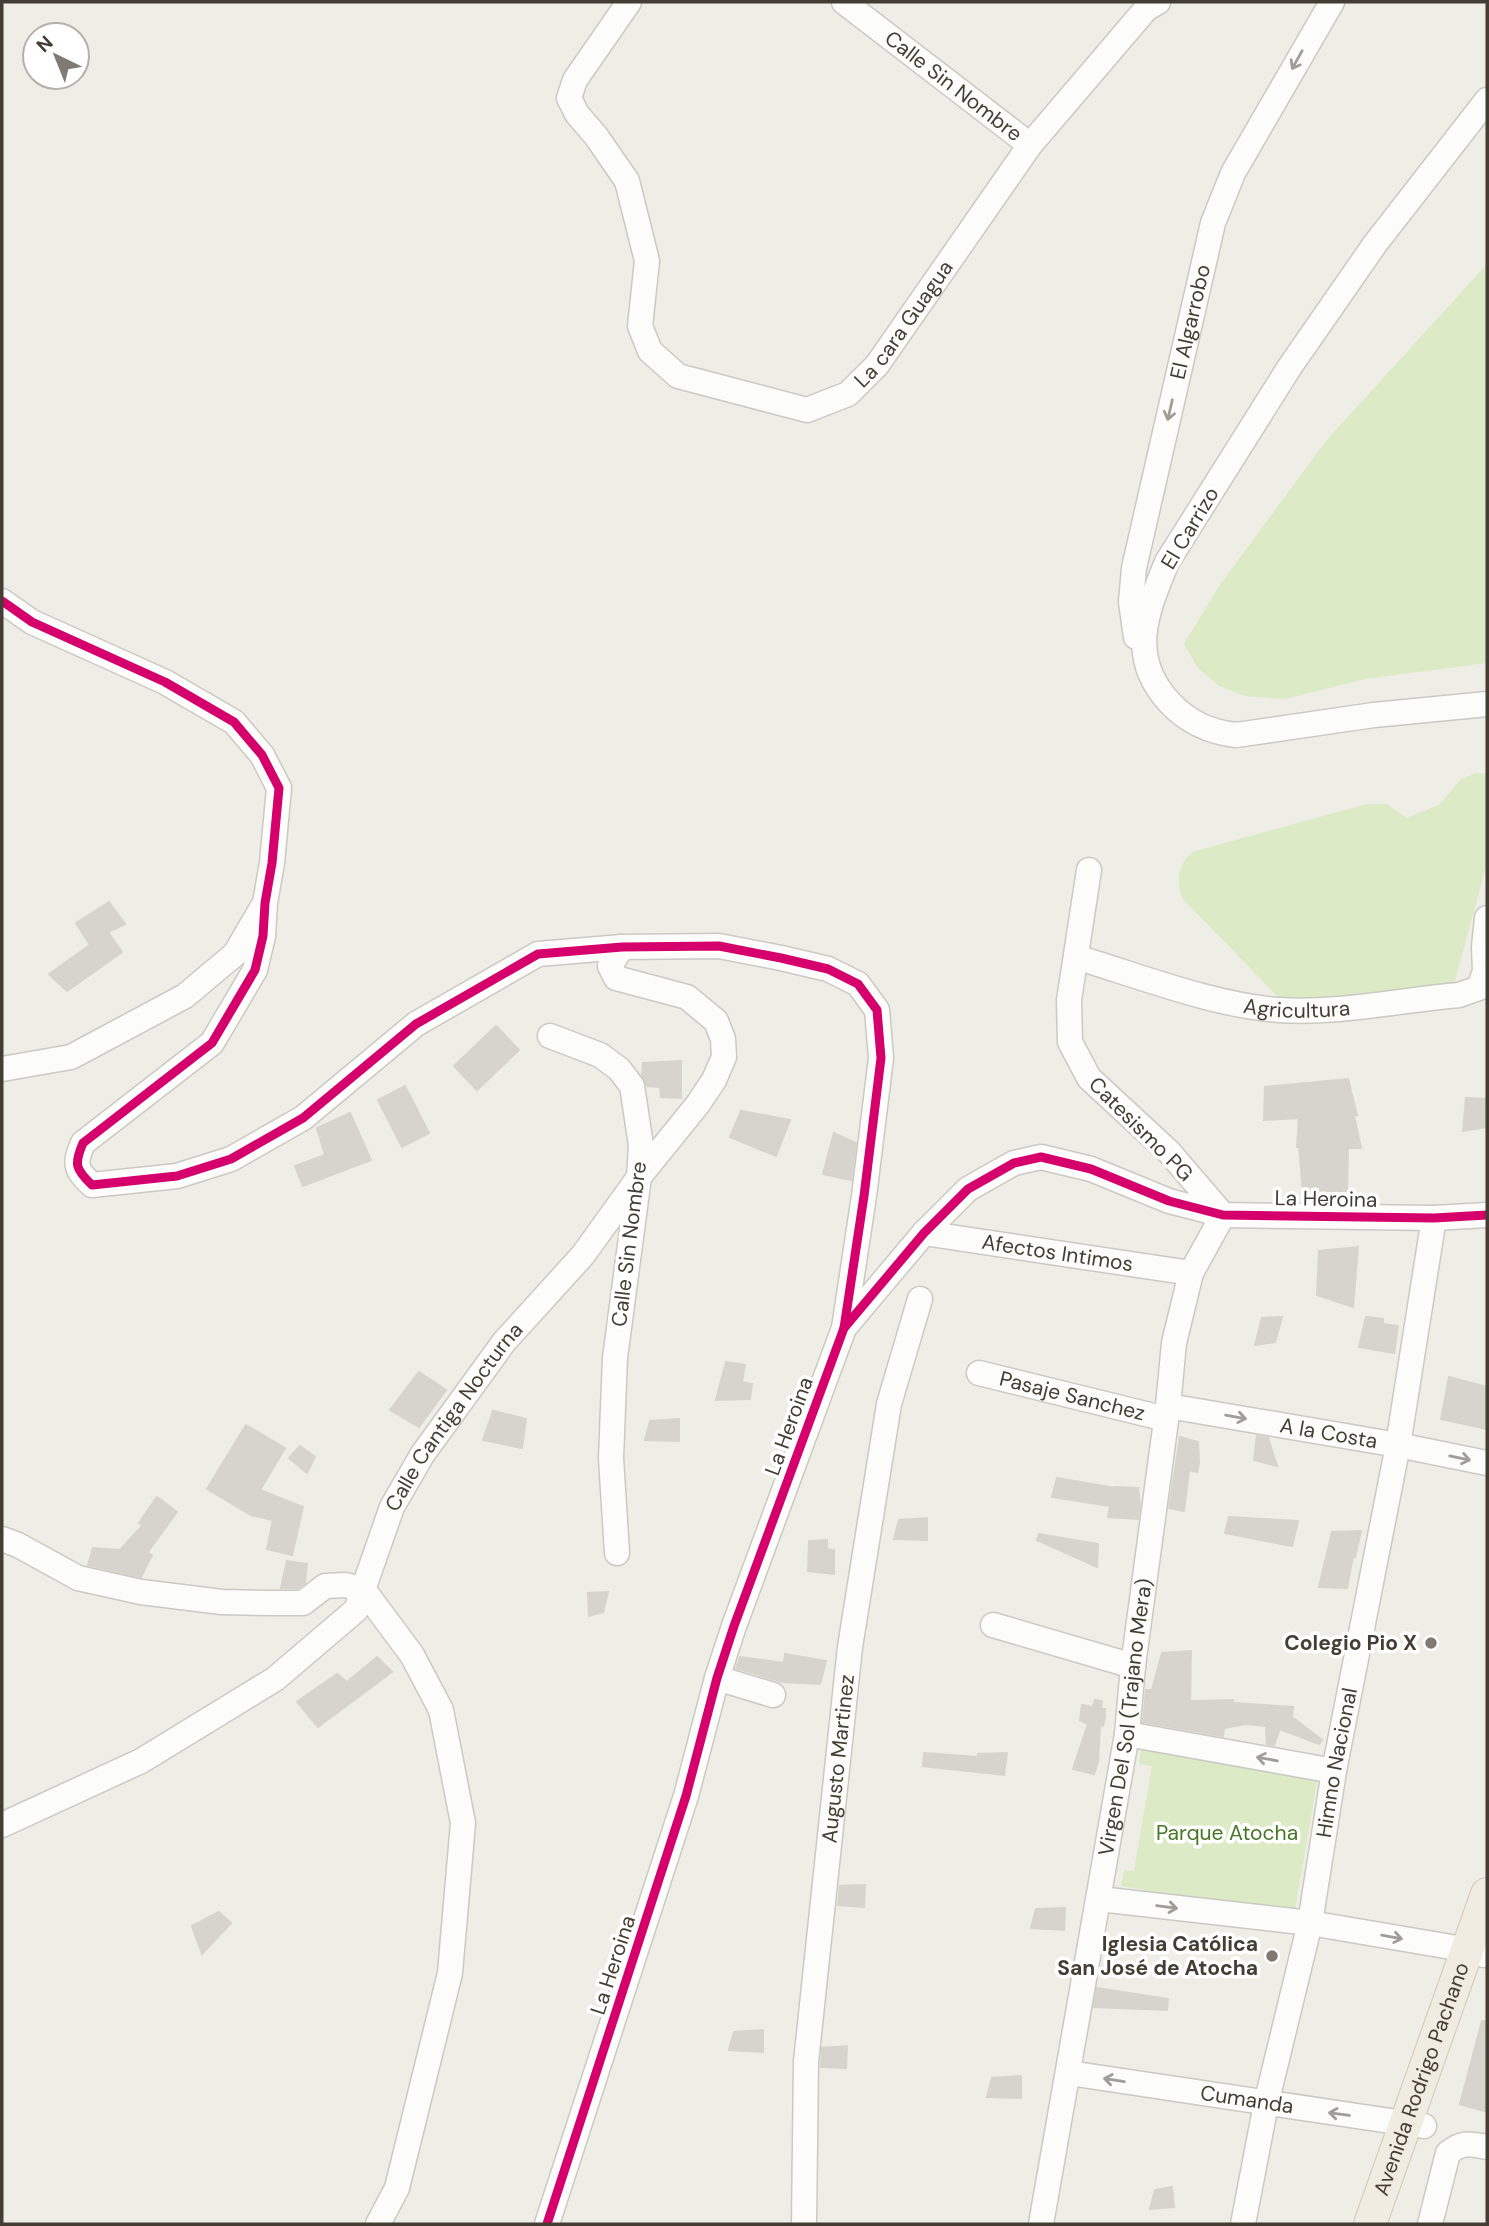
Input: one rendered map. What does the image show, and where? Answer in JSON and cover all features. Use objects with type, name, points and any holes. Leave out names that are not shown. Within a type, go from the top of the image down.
[{"type":"main road","name":"Avenida Rodrigo Pachano","points":[[1370,2224],[1415,2125],[1480,1950],[1487,1894]]},
{"type":"main road","name":"Avenida Rodrigo Pachano","points":[[1390,2224],[1415,2125]]},
{"type":"street","name":"La cara Guagua","points":[[629,2],[575,80],[569,98],[577,114],[627,181],[647,261],[640,326],[650,351],[678,376],[807,410],[848,394],[877,365],[1030,145],[1147,4]]},
{"type":"street","name":"Calle Sin Nombre","points":[[844,2],[1030,145]]},
{"type":"street","name":"El Algarrobo","points":[[1146,665],[1134,629],[1131,583],[1213,223],[1233,173],[1332,2]]},
{"type":"street","name":"El Carrizo","points":[[1487,100],[1375,244],[1289,368],[1167,562],[1147,615],[1144,635],[1146,665],[1161,694],[1178,712],[1215,733],[1237,735],[1362,717],[1487,704]]},
{"type":"street","points":[[2,601],[32,622],[165,682],[234,722],[262,755],[279,788],[263,936],[255,970],[212,1044],[83,1143],[76,1159],[80,1174],[92,1185],[177,1176],[231,1158],[303,1118],[416,1024],[538,954],[622,947],[719,946],[828,969],[858,984],[877,1010],[881,1058],[844,1328]]},
{"type":"street","name":"Catesismo PG","points":[[1089,870],[1069,1000],[1070,1042],[1088,1078],[1168,1152],[1223,1215]]},
{"type":"street","points":[[2,1069],[71,1057],[185,996],[235,954],[265,903]]},
{"type":"street","name":"Agricultura","points":[[1076,957],[1226,1001],[1277,1010],[1326,1010],[1460,995],[1479,988],[1485,971],[1487,918]]},
{"type":"street","name":"Calle Cantiga Nocturna","points":[[2,1825],[141,1761],[275,1679],[356,1610],[392,1507],[422,1455],[504,1342],[583,1255],[639,1177],[698,1104],[724,1057],[723,1040],[716,1021],[687,997],[616,978],[610,966],[622,947]]},
{"type":"street","name":"Calle Sin Nombre","points":[[550,1036],[600,1055],[619,1069],[632,1086],[641,1145],[615,1358],[611,1458],[617,1553]]},
{"type":"street","name":"La Heroina","points":[[547,2224],[686,1796],[717,1678],[734,1626],[844,1328],[924,1233],[968,1189],[1014,1163],[1041,1157],[1091,1169],[1169,1201],[1223,1215],[1434,1218],[1487,1215]]},
{"type":"street","name":"Virgen Del Sol (Trajano Mera)","points":[[1041,2224],[1127,1734],[1133,1666],[1174,1343],[1191,1273],[1223,1215]]},
{"type":"street","name":"Himno Nacional","points":[[1244,2224],[1266,2104],[1310,1923],[1334,1771],[1398,1445],[1434,1218]]},
{"type":"street","name":"Afectos Intimos","points":[[924,1233],[1191,1273]]},
{"type":"street","name":"Augusto Martinez","points":[[804,2224],[806,2062],[850,1647],[889,1404],[920,1299]]},
{"type":"street","name":"Pasaje Sanchez","points":[[979,1373],[1167,1412]]},
{"type":"street","name":"A la Costa","points":[[1167,1412],[1398,1445],[1487,1463]]},
{"type":"street","points":[[2,1539],[78,1578],[141,1592],[222,1602],[303,1603],[325,1586],[345,1585],[363,1589],[412,1654],[440,1710],[463,1823],[450,1973],[397,2188],[378,2224]]},
{"type":"street","points":[[993,1625],[1133,1666]]},
{"type":"street","points":[[717,1678],[773,1695]]},
{"type":"street","points":[[1127,1734],[1334,1771]]},
{"type":"street","points":[[1099,1899],[1310,1923],[1480,1950]]},
{"type":"street","name":"Cumanda","points":[[1069,2073],[1415,2125]]},
{"type":"street","points":[[1430,2224],[1448,2153],[1458,2145],[1487,2147]]},
{"type":"green space","points":[[1487,264],[1487,663],[1365,679],[1285,699],[1245,696],[1219,686],[1198,668],[1184,644],[1219,586],[1326,441]]},
{"type":"green space","points":[[1476,773],[1487,774],[1487,863],[1454,984],[1284,1003],[1182,898],[1180,874],[1184,862],[1192,852],[1367,804],[1387,804],[1407,818],[1439,805],[1461,779]]},
{"type":"green space","name":"Parque Atocha","points":[[1141,1749],[1318,1778],[1294,1915],[1121,1886],[1124,1870],[1134,1871],[1152,1766],[1139,1764]]},
{"type":"building","points":[[109,902],[125,924],[108,932],[122,952],[67,991],[49,974],[90,945],[76,923]]},
{"type":"building","points":[[496,1026],[519,1050],[477,1090],[454,1066]]},
{"type":"building","points":[[681,1061],[681,1098],[661,1097],[660,1087],[647,1086],[642,1074],[643,1063]]},
{"type":"building","points":[[1348,1079],[1357,1115],[1354,1116],[1361,1148],[1348,1148],[1347,1191],[1303,1192],[1297,1147],[1299,1118],[1264,1120],[1265,1087]]},
{"type":"building","points":[[405,1086],[429,1133],[402,1147],[378,1100]]},
{"type":"building","points":[[1466,1098],[1487,1099],[1487,1127],[1463,1131]]},
{"type":"building","points":[[741,1111],[790,1120],[776,1156],[730,1137]]},
{"type":"building","points":[[350,1113],[371,1160],[303,1186],[295,1166],[325,1155],[317,1128]]},
{"type":"building","points":[[834,1133],[856,1143],[851,1180],[823,1174]]},
{"type":"building","points":[[1358,1247],[1353,1307],[1317,1295],[1319,1251]]},
{"type":"building","points":[[1282,1317],[1275,1342],[1255,1345],[1262,1318]]},
{"type":"building","points":[[1366,1317],[1383,1319],[1383,1324],[1398,1326],[1394,1353],[1359,1347]]},
{"type":"building","points":[[726,1362],[745,1365],[742,1382],[752,1384],[750,1399],[716,1400]]},
{"type":"building","points":[[419,1372],[446,1390],[419,1427],[390,1410]]},
{"type":"building","points":[[1449,1377],[1487,1387],[1487,1429],[1441,1419]]},
{"type":"building","points":[[493,1411],[526,1419],[522,1448],[483,1440]]},
{"type":"building","points":[[679,1419],[679,1441],[645,1440],[650,1421]]},
{"type":"building","points":[[246,1425],[285,1448],[260,1490],[303,1507],[292,1555],[267,1549],[273,1520],[251,1515],[207,1489]]},
{"type":"building","points":[[1257,1436],[1268,1438],[1277,1466],[1254,1460]]},
{"type":"building","points":[[1180,1437],[1198,1442],[1199,1463],[1197,1472],[1189,1470],[1184,1511],[1169,1508]]},
{"type":"building","points":[[300,1446],[315,1457],[307,1473],[289,1458]]},
{"type":"building","points":[[1057,1478],[1115,1488],[1138,1488],[1138,1519],[1108,1517],[1110,1506],[1052,1497]]},
{"type":"building","points":[[157,1497],[177,1512],[147,1553],[152,1555],[141,1577],[88,1565],[93,1548],[120,1550],[143,1525],[139,1523]]},
{"type":"building","points":[[1229,1517],[1298,1521],[1292,1546],[1225,1533]]},
{"type":"building","points":[[927,1518],[927,1540],[894,1539],[899,1520]]},
{"type":"building","points":[[1361,1531],[1347,1588],[1319,1587],[1332,1532]]},
{"type":"building","points":[[1039,1534],[1098,1544],[1097,1567],[1037,1540]]},
{"type":"building","points":[[827,1540],[827,1549],[834,1550],[834,1574],[808,1571],[809,1541]]},
{"type":"building","points":[[287,1561],[307,1564],[305,1583],[298,1588],[281,1588]]},
{"type":"building","points":[[608,1592],[603,1612],[589,1616],[588,1593]]},
{"type":"building","points":[[1191,1651],[1190,1701],[1233,1700],[1233,1703],[1293,1707],[1292,1717],[1322,1740],[1319,1744],[1280,1729],[1274,1745],[1267,1744],[1266,1726],[1246,1724],[1224,1728],[1223,1736],[1143,1722],[1146,1690],[1152,1690],[1162,1653]]},
{"type":"building","points":[[785,1654],[826,1661],[820,1684],[782,1682],[736,1668],[740,1657],[784,1663]]},
{"type":"building","points":[[377,1657],[392,1672],[318,1727],[297,1702],[337,1674],[347,1682]]},
{"type":"building","points":[[1095,1700],[1102,1701],[1101,1709],[1105,1709],[1105,1717],[1103,1726],[1100,1725],[1098,1762],[1094,1774],[1073,1769],[1088,1724],[1080,1720],[1082,1705],[1093,1707]]},
{"type":"building","points":[[924,1753],[978,1757],[978,1754],[1007,1753],[1004,1775],[923,1766]]},
{"type":"building","points":[[865,1885],[864,1907],[838,1905],[840,1886]]},
{"type":"building","points":[[1065,1908],[1064,1930],[1031,1928],[1036,1909]]},
{"type":"building","points":[[219,1912],[231,1923],[202,1954],[192,1926]]},
{"type":"building","points":[[1097,1988],[1168,1999],[1167,2010],[1094,2007]]},
{"type":"building","points":[[1482,2021],[1487,2022],[1487,2112],[1460,2104]]},
{"type":"building","points":[[763,2030],[763,2052],[729,2050],[734,2032]]},
{"type":"building","points":[[847,2046],[846,2068],[821,2067],[822,2048]]},
{"type":"building","points":[[1021,2076],[1021,2098],[987,2097],[992,2078]]},
{"type":"building","points":[[1172,2187],[1174,2207],[1150,2209],[1155,2190]]},
{"type":"cycle path","points":[[2,601],[32,622],[165,682],[234,722],[262,755],[279,788],[263,936],[255,970],[212,1043],[83,1143],[78,1156],[78,1166],[82,1175],[92,1185],[177,1176],[231,1159],[303,1118],[416,1024],[538,954],[622,947],[719,946],[828,969],[858,984],[877,1010],[881,1058],[844,1328]]},
{"type":"cycle path","points":[[547,2224],[686,1796],[717,1678],[734,1626],[844,1328],[924,1233],[968,1189],[1014,1163],[1041,1157],[1091,1169],[1169,1201],[1223,1215],[1434,1218],[1487,1215]]},
{"type":"place","name":"Colegio Pio X","points":[[1431,1643]]},
{"type":"place","name":"Iglesia Católica San José de Atocha","points":[[1272,1956]]}]
